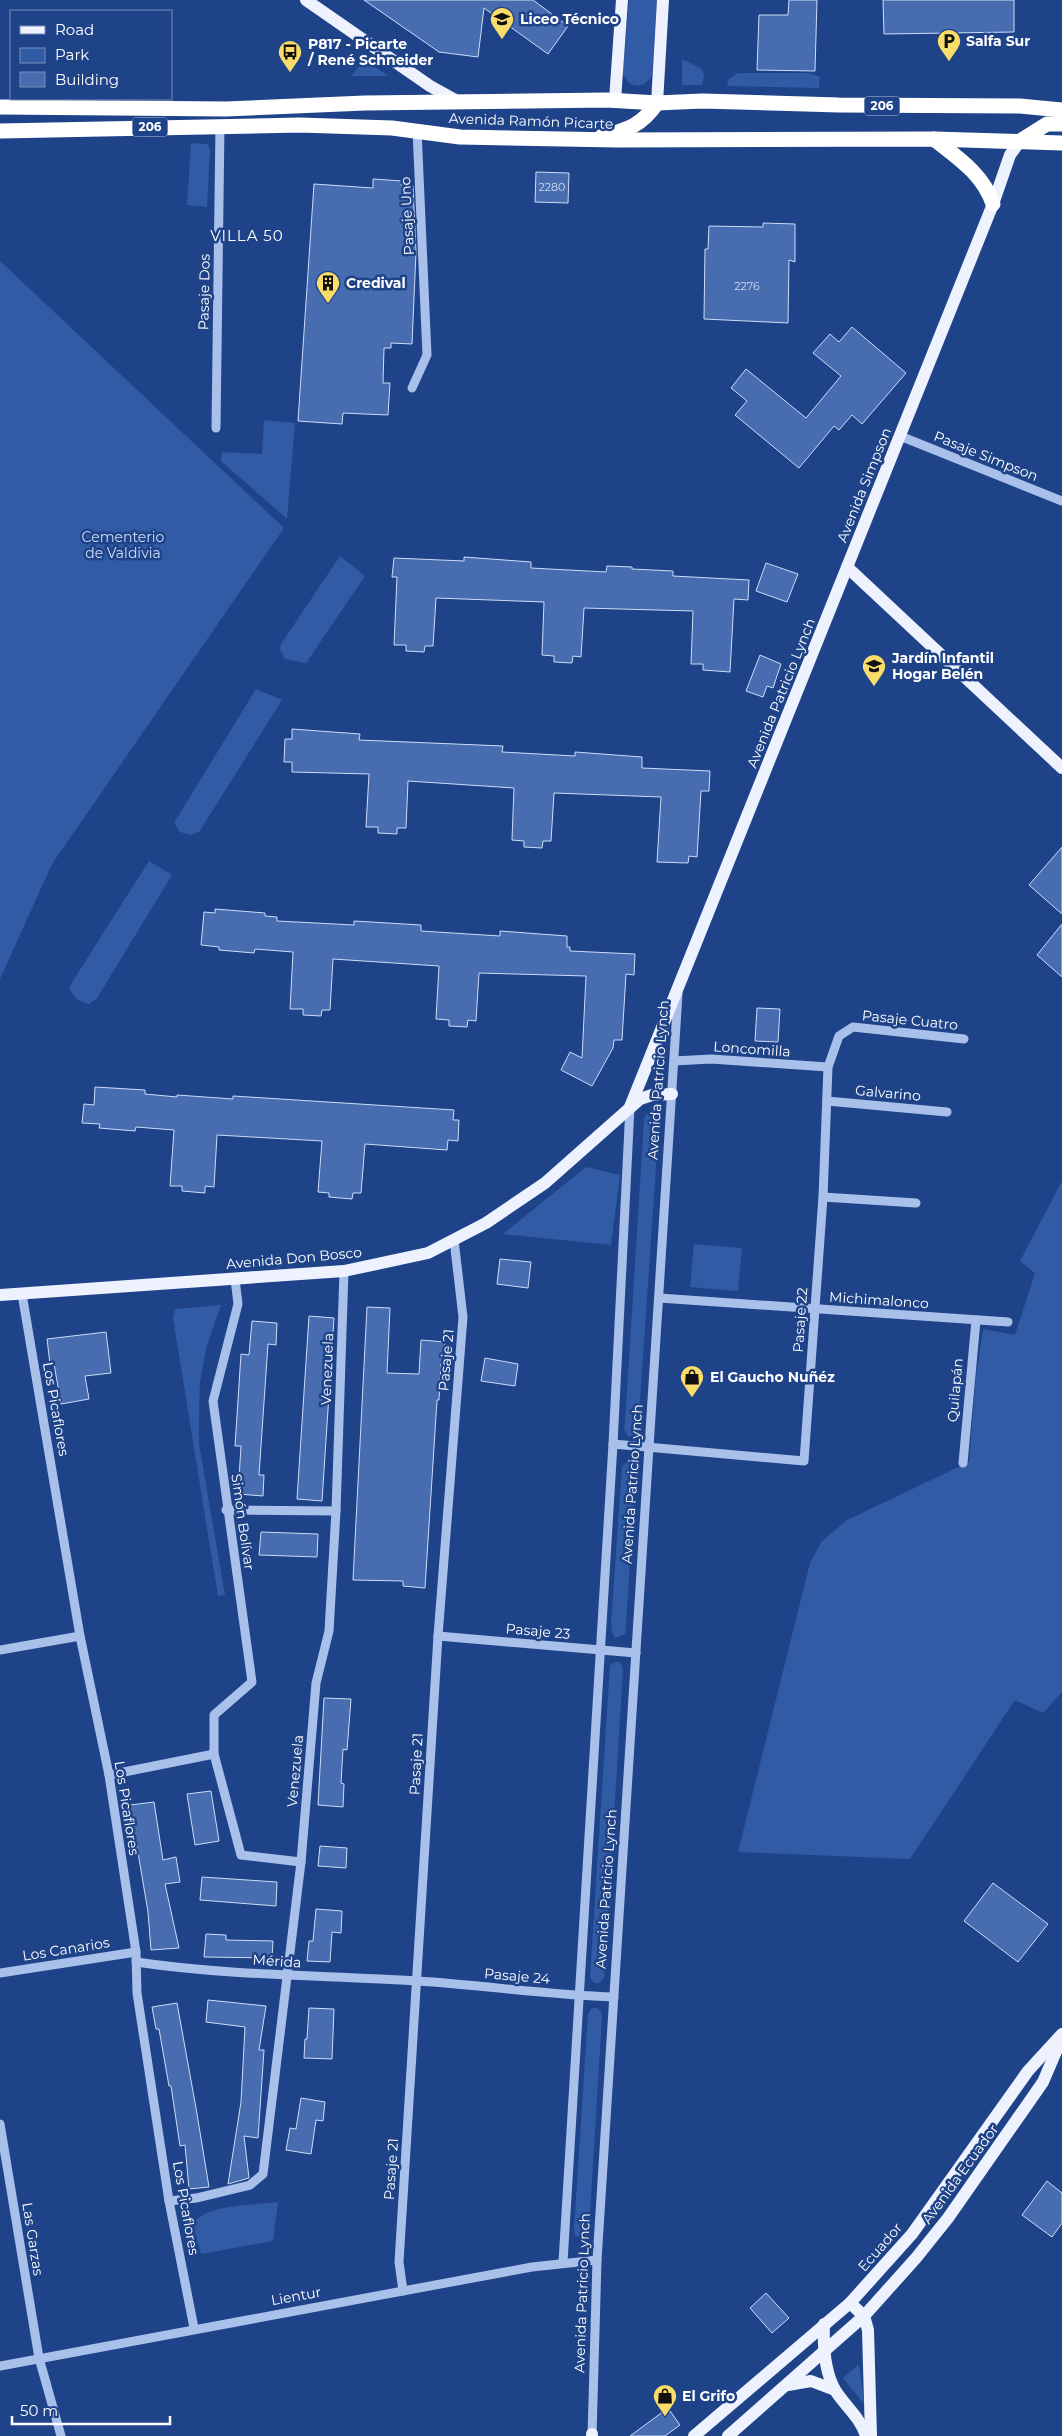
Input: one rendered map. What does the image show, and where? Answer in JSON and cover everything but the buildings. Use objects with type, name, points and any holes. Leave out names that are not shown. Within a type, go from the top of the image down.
[{"type":"highway","name":"Avenida Ramón Picarte","points":[[0,107],[226,109],[365,103],[614,100],[657,103],[702,101],[848,105],[1020,106],[1062,110]]},
{"type":"highway","points":[[586,139],[636,125],[646,118],[657,103]]},
{"type":"highway","points":[[1020,141],[1047,124],[1062,124]]},
{"type":"highway","name":"Avenida Ramón Picarte","points":[[0,131],[220,125],[300,125],[417,130],[460,137],[934,139],[1062,143]]},
{"type":"highway","points":[[934,139],[974,170],[990,194],[993,204]]},
{"type":"main road","points":[[306,0],[430,86],[459,102]]},
{"type":"main road","points":[[614,100],[622,0]]},
{"type":"main road","points":[[657,103],[663,0]]},
{"type":"main road","name":"Avenida Simpson","points":[[847,567],[993,204],[1010,155],[1020,141]]},
{"type":"main road","points":[[847,567],[1062,768]]},
{"type":"main road","name":"Avenida Patricio Lynch","points":[[679,986],[847,567]]},
{"type":"main road","name":"Avenida Don Bosco","points":[[630,1107],[679,986]]},
{"type":"main road","name":"Avenida Don Bosco","points":[[0,1295],[344,1271],[428,1253],[486,1223],[545,1184],[577,1158],[630,1107],[652,1095],[672,1094]]},
{"type":"main road","name":"Avenida Ecuador","points":[[930,2208],[1028,2071],[1062,2036]]},
{"type":"main road","name":"Avenida Ecuador","points":[[864,2316],[886,2294],[948,2218],[1043,2082],[1062,2036]]},
{"type":"main road","name":"Ecuador","points":[[694,2436],[850,2302],[891,2259],[930,2208]]},
{"type":"main road","points":[[850,2302],[864,2316],[868,2330],[871,2436]]},
{"type":"main road","points":[[728,2436],[864,2316]]},
{"type":"main road","points":[[824,2324],[823,2352],[835,2390],[853,2412],[866,2436]]},
{"type":"main road","points":[[783,2387],[801,2381],[811,2381],[835,2390]]},
{"type":"street","name":"Pasaje Dos","points":[[216,428],[220,125]]},
{"type":"street","name":"Pasaje Uno","points":[[412,388],[427,354],[417,130]]},
{"type":"street","name":"Pasaje Simpson","points":[[900,436],[1062,501]]},
{"type":"street","name":"Avenida Patricio Lynch","points":[[592,2435],[597,2260],[679,986]]},
{"type":"street","name":"Pasaje Cuatro","points":[[853,1027],[964,1039]]},
{"type":"street","name":"Pasaje 22","points":[[613,1444],[804,1461],[822,1197],[828,1067],[839,1036],[853,1027]]},
{"type":"street","name":"Loncomilla","points":[[674,1061],[712,1059],[828,1067]]},
{"type":"street","name":"Galvarino","points":[[827,1101],[947,1112]]},
{"type":"street","name":"Avenida Patricio Lynch","points":[[563,2262],[613,1444],[630,1107]]},
{"type":"street","points":[[822,1197],[916,1203]]},
{"type":"street","name":"Pasaje 21","points":[[403,2291],[399,2262],[438,1636],[463,1317],[454,1240]]},
{"type":"street","name":"Venezuela","points":[[169,2201],[196,2198],[250,2185],[263,2174],[301,1862],[316,1683],[329,1631],[336,1511],[344,1271]]},
{"type":"street","name":"Simón Bolívar","points":[[235,1279],[238,1304],[213,1401],[226,1510],[252,1682],[214,1715],[214,1754],[241,1856],[301,1862]]},
{"type":"street","name":"Los Picaflores","points":[[22,1294],[80,1636],[109,1775],[136,1952],[137,1993],[169,2201],[194,2328]]},
{"type":"street","name":"Michimalonco","points":[[659,1298],[1008,1322]]},
{"type":"street","name":"Quilapán","points":[[963,1463],[976,1320]]},
{"type":"street","points":[[226,1510],[336,1511]]},
{"type":"street","points":[[0,1650],[80,1636]]},
{"type":"street","name":"Pasaje 23","points":[[438,1636],[636,1653]]},
{"type":"street","points":[[109,1775],[214,1754]]},
{"type":"street","name":"Los Canarios","points":[[0,1973],[136,1952]]},
{"type":"street","name":"Mérida","points":[[136,1962],[173,1968],[286,1976],[417,1981]]},
{"type":"street","name":"Pasaje 24","points":[[417,1981],[579,1996],[614,1997]]},
{"type":"street","name":"Las Garzas","points":[[0,2124],[39,2358],[61,2436]]},
{"type":"street","name":"Lientur","points":[[0,2366],[194,2328],[563,2262],[597,2260]]},
{"type":"green space","points":[[629,0],[657,0],[652,75],[645,83],[639,85],[629,83],[623,74]]},
{"type":"green space","points":[[682,59],[702,69],[704,77],[702,85],[682,85]]},
{"type":"green space","points":[[365,60],[388,76],[351,76]]},
{"type":"green space","points":[[738,73],[808,73],[820,77],[819,88],[727,86],[729,79]]},
{"type":"green space","points":[[191,143],[207,144],[210,149],[207,207],[187,205]]},
{"type":"green space","name":"Cementerio de Valdivia","points":[[0,261],[284,528],[52,864],[0,979]]},
{"type":"green space","points":[[264,420],[295,423],[287,519],[221,461],[222,452],[262,454]]},
{"type":"green space","points":[[340,556],[365,576],[306,663],[285,659],[280,649],[281,644]]},
{"type":"green space","points":[[256,689],[282,700],[199,832],[190,835],[180,832],[174,823]]},
{"type":"green space","points":[[149,861],[172,875],[97,998],[89,1004],[76,998],[69,987]]},
{"type":"green space","points":[[650,1112],[656,1116],[659,1123],[638,1429],[634,1436],[628,1436],[624,1429],[644,1121],[645,1116]]},
{"type":"green space","points":[[586,1167],[620,1175],[611,1245],[503,1234]]},
{"type":"green space","points":[[1062,1181],[1062,1692],[1043,1713],[1015,1700],[910,1859],[738,1852],[810,1563],[821,1542],[847,1520],[969,1462],[976,1376],[983,1329],[1015,1335],[1035,1273],[1020,1261]]},
{"type":"green space","points":[[694,1244],[742,1248],[738,1291],[690,1287]]},
{"type":"green space","points":[[221,1305],[207,1345],[200,1382],[199,1412],[199,1444],[225,1595],[218,1596],[173,1318],[175,1309]]},
{"type":"green space","points":[[629,1460],[633,1462],[636,1469],[626,1625],[625,1634],[615,1638],[611,1624],[622,1467]]},
{"type":"green space","points":[[616,1662],[621,1663],[623,1669],[604,1978],[599,1983],[594,1983],[590,1977],[610,1665]]},
{"type":"green space","points":[[592,2008],[597,2008],[601,2011],[602,2017],[589,2229],[587,2234],[581,2237],[575,2236],[574,2229],[588,2014]]},
{"type":"green space","points":[[278,2202],[273,2241],[201,2254],[193,2224],[199,2217],[219,2209]]},
{"type":"green space","points":[[859,2364],[864,2404],[843,2378]]},
{"type":"place","name":"Liceo Técnico","points":[[502,40]]},
{"type":"place","name":"Salfa Sur","points":[[949,62]]},
{"type":"place","name":"P817 - Picarte / René Schneider","points":[[290,73]]},
{"type":"place","name":"Credival","points":[[328,304]]},
{"type":"place","name":"Jardín Infantil Hogar Belén","points":[[874,687]]},
{"type":"place","name":"El Gaucho Nuñéz","points":[[692,1398]]},
{"type":"place","name":"El Grifo","points":[[665,2417]]},
{"type":"district","name":"VILLA 50","points":[[247,236]]}]
